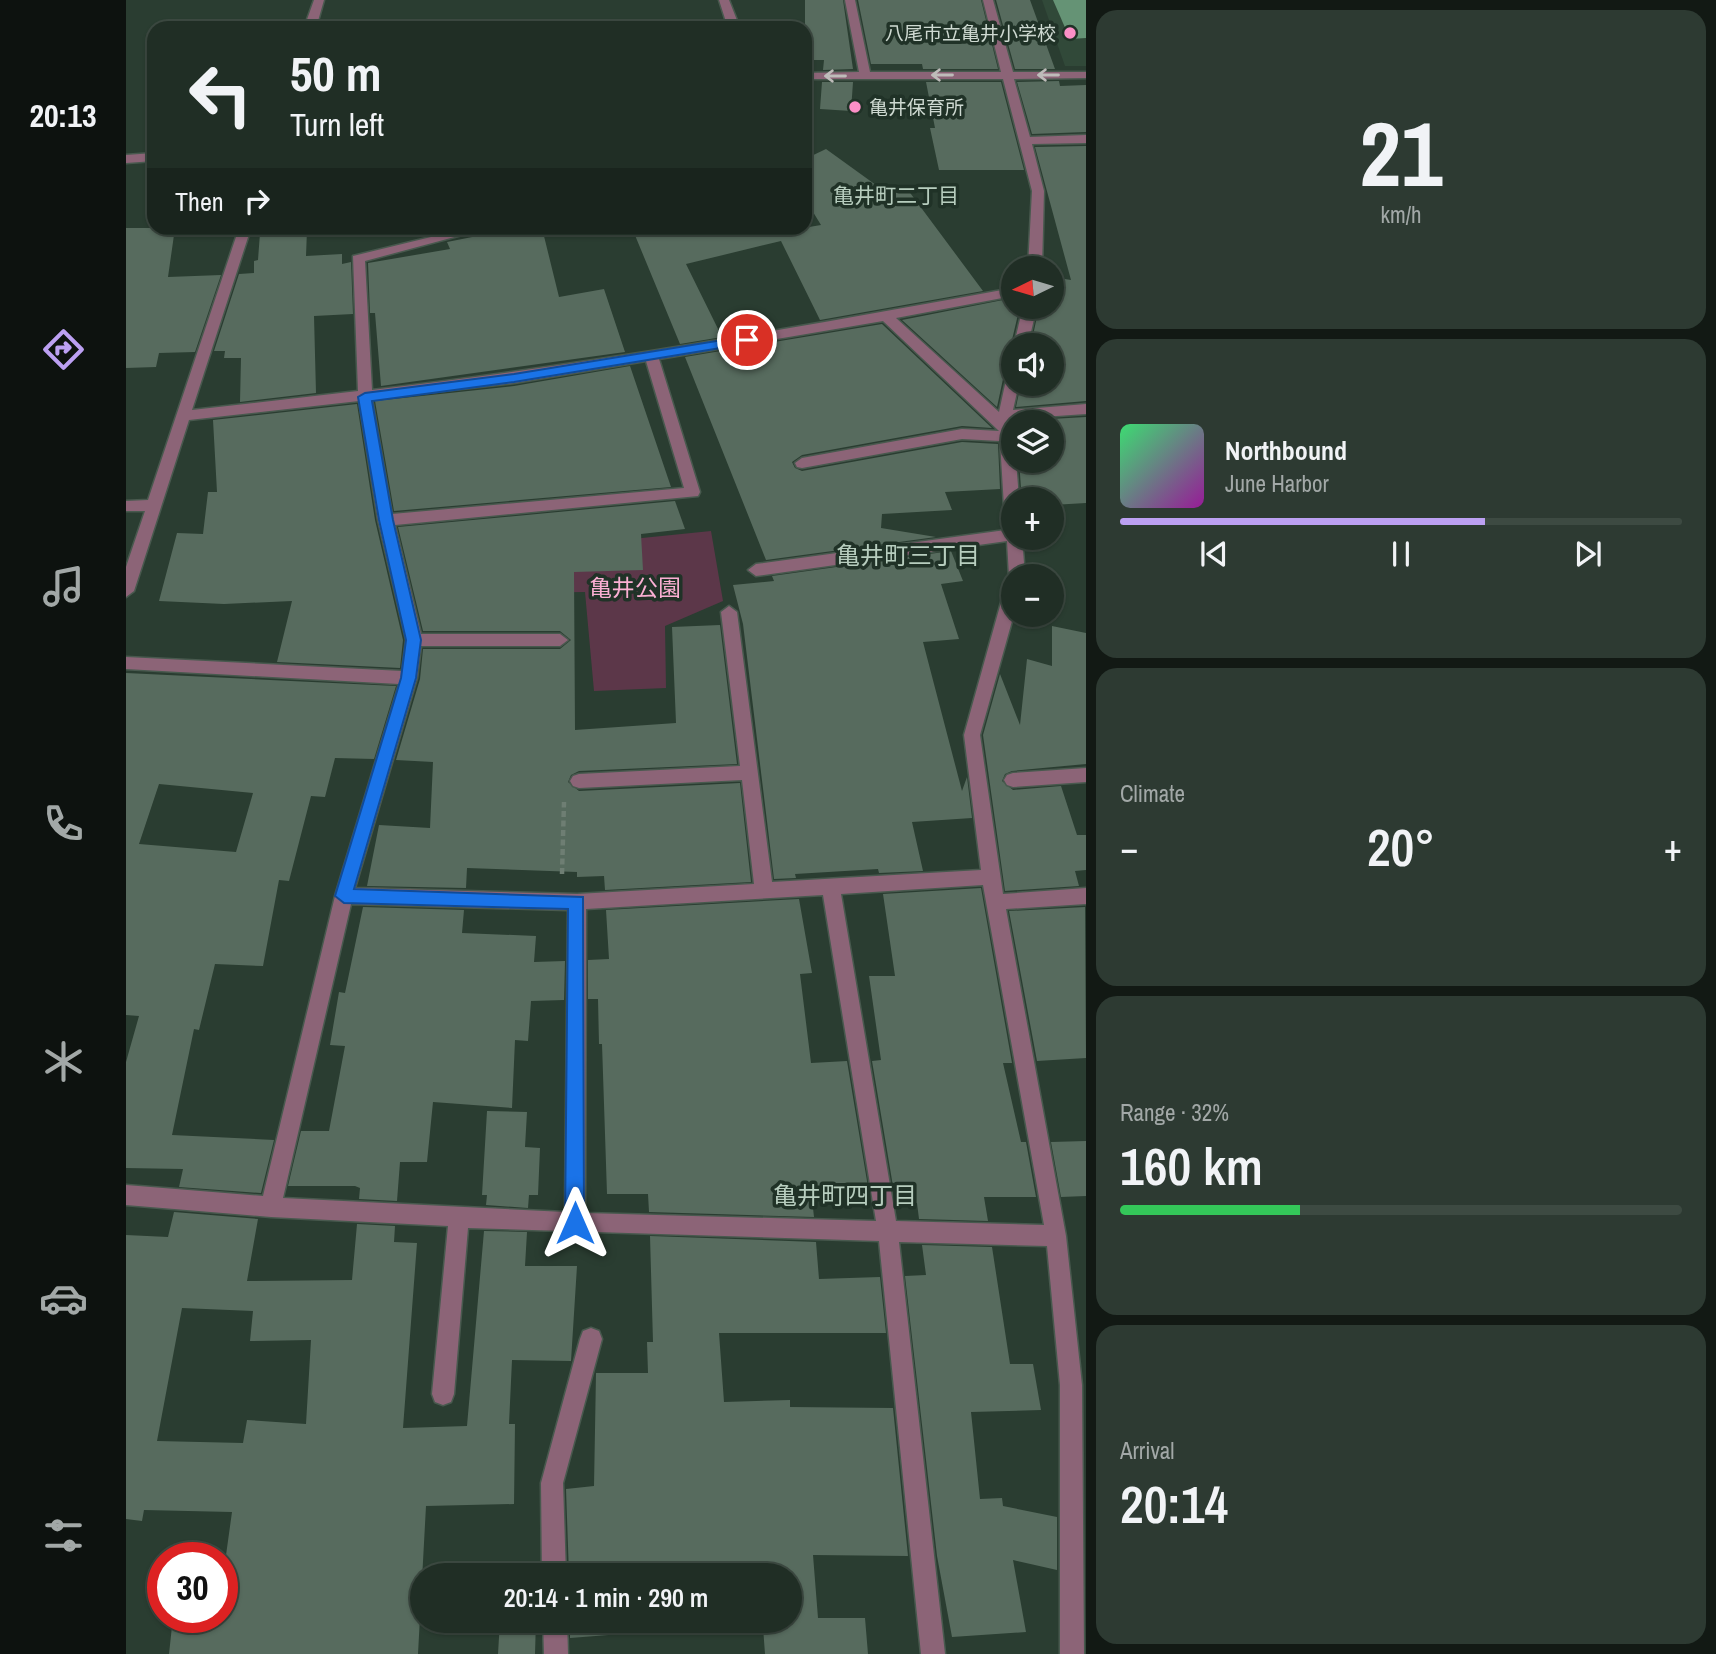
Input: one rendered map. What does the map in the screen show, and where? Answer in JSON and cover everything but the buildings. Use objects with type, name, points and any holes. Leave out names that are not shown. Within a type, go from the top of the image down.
[{"type":"street","points":[[312,21],[319,0]]},
{"type":"street","points":[[724,0],[732,21]]},
{"type":"street","points":[[850,0],[865,76]]},
{"type":"street","points":[[988,0],[1010,75],[1038,191],[1035,256]]},
{"type":"street","points":[[812,76],[1086,75]]},
{"type":"street","points":[[1026,141],[1086,139]]},
{"type":"street","points":[[126,159],[147,158]]},
{"type":"street","points":[[126,591],[243,235]]},
{"type":"street","points":[[271,1207],[344,896],[409,678],[414,640],[386,520],[365,397],[358,258],[453,235]]},
{"type":"street","points":[[184,415],[365,397],[514,378],[1001,294]]},
{"type":"street","points":[[886,316],[1001,421]]},
{"type":"street","points":[[386,520],[693,492],[651,355]]},
{"type":"street","points":[[1064,414],[1086,409]]},
{"type":"street","points":[[802,463],[1001,427]]},
{"type":"street","points":[[126,506],[154,505]]},
{"type":"street","points":[[756,570],[1001,538]]},
{"type":"street","points":[[729,612],[764,891]]},
{"type":"street","points":[[1002,627],[972,735],[991,877],[998,902],[1056,1236],[1071,1385],[1077,1642]]},
{"type":"street","points":[[414,640],[561,640]]},
{"type":"street","points":[[126,663],[409,678]]},
{"type":"street","points":[[579,781],[748,773]]},
{"type":"street","points":[[1013,780],[1086,775]]},
{"type":"street","points":[[344,896],[569,902],[991,877]]},
{"type":"street","points":[[831,887],[888,1233],[933,1654]]},
{"type":"street","points":[[998,902],[1086,896]]},
{"type":"street","points":[[569,902],[575,1223]]},
{"type":"street","points":[[126,1195],[190,1198],[271,1207],[575,1223],[1056,1236]]},
{"type":"street","points":[[443,1394],[459,1217]]},
{"type":"street","points":[[554,1563],[552,1483],[591,1339]]},
{"type":"street","points":[[555,1633],[556,1654]]},
{"type":"path","points":[[569,902],[564,792],[579,781]]},
{"type":"shaded area","name":"八尾市立亀井小学校","points":[[1042,0],[1086,0],[1086,66],[1065,66]]},
{"type":"shaded area","points":[[1053,0],[1086,0],[1086,38],[1070,39]]},
{"type":"green space","name":"亀井公園","points":[[711,531],[723,601],[665,626],[666,688],[594,691],[585,592],[515,593],[514,551]]},
{"type":"place","name":"八尾市立亀井小学校","points":[[1070,33]]},
{"type":"place","name":"亀井保育所","points":[[855,107]]},
{"type":"district","name":"亀井町二丁目","points":[[896,196]]},
{"type":"district","name":"亀井町三丁目","points":[[908,556]]},
{"type":"district","name":"亀井町四丁目","points":[[845,1196]]},
{"type":"route","points":[[575,1223],[577,902],[344,896],[409,678],[414,640],[386,520],[365,397],[514,378],[747,340]]}]
